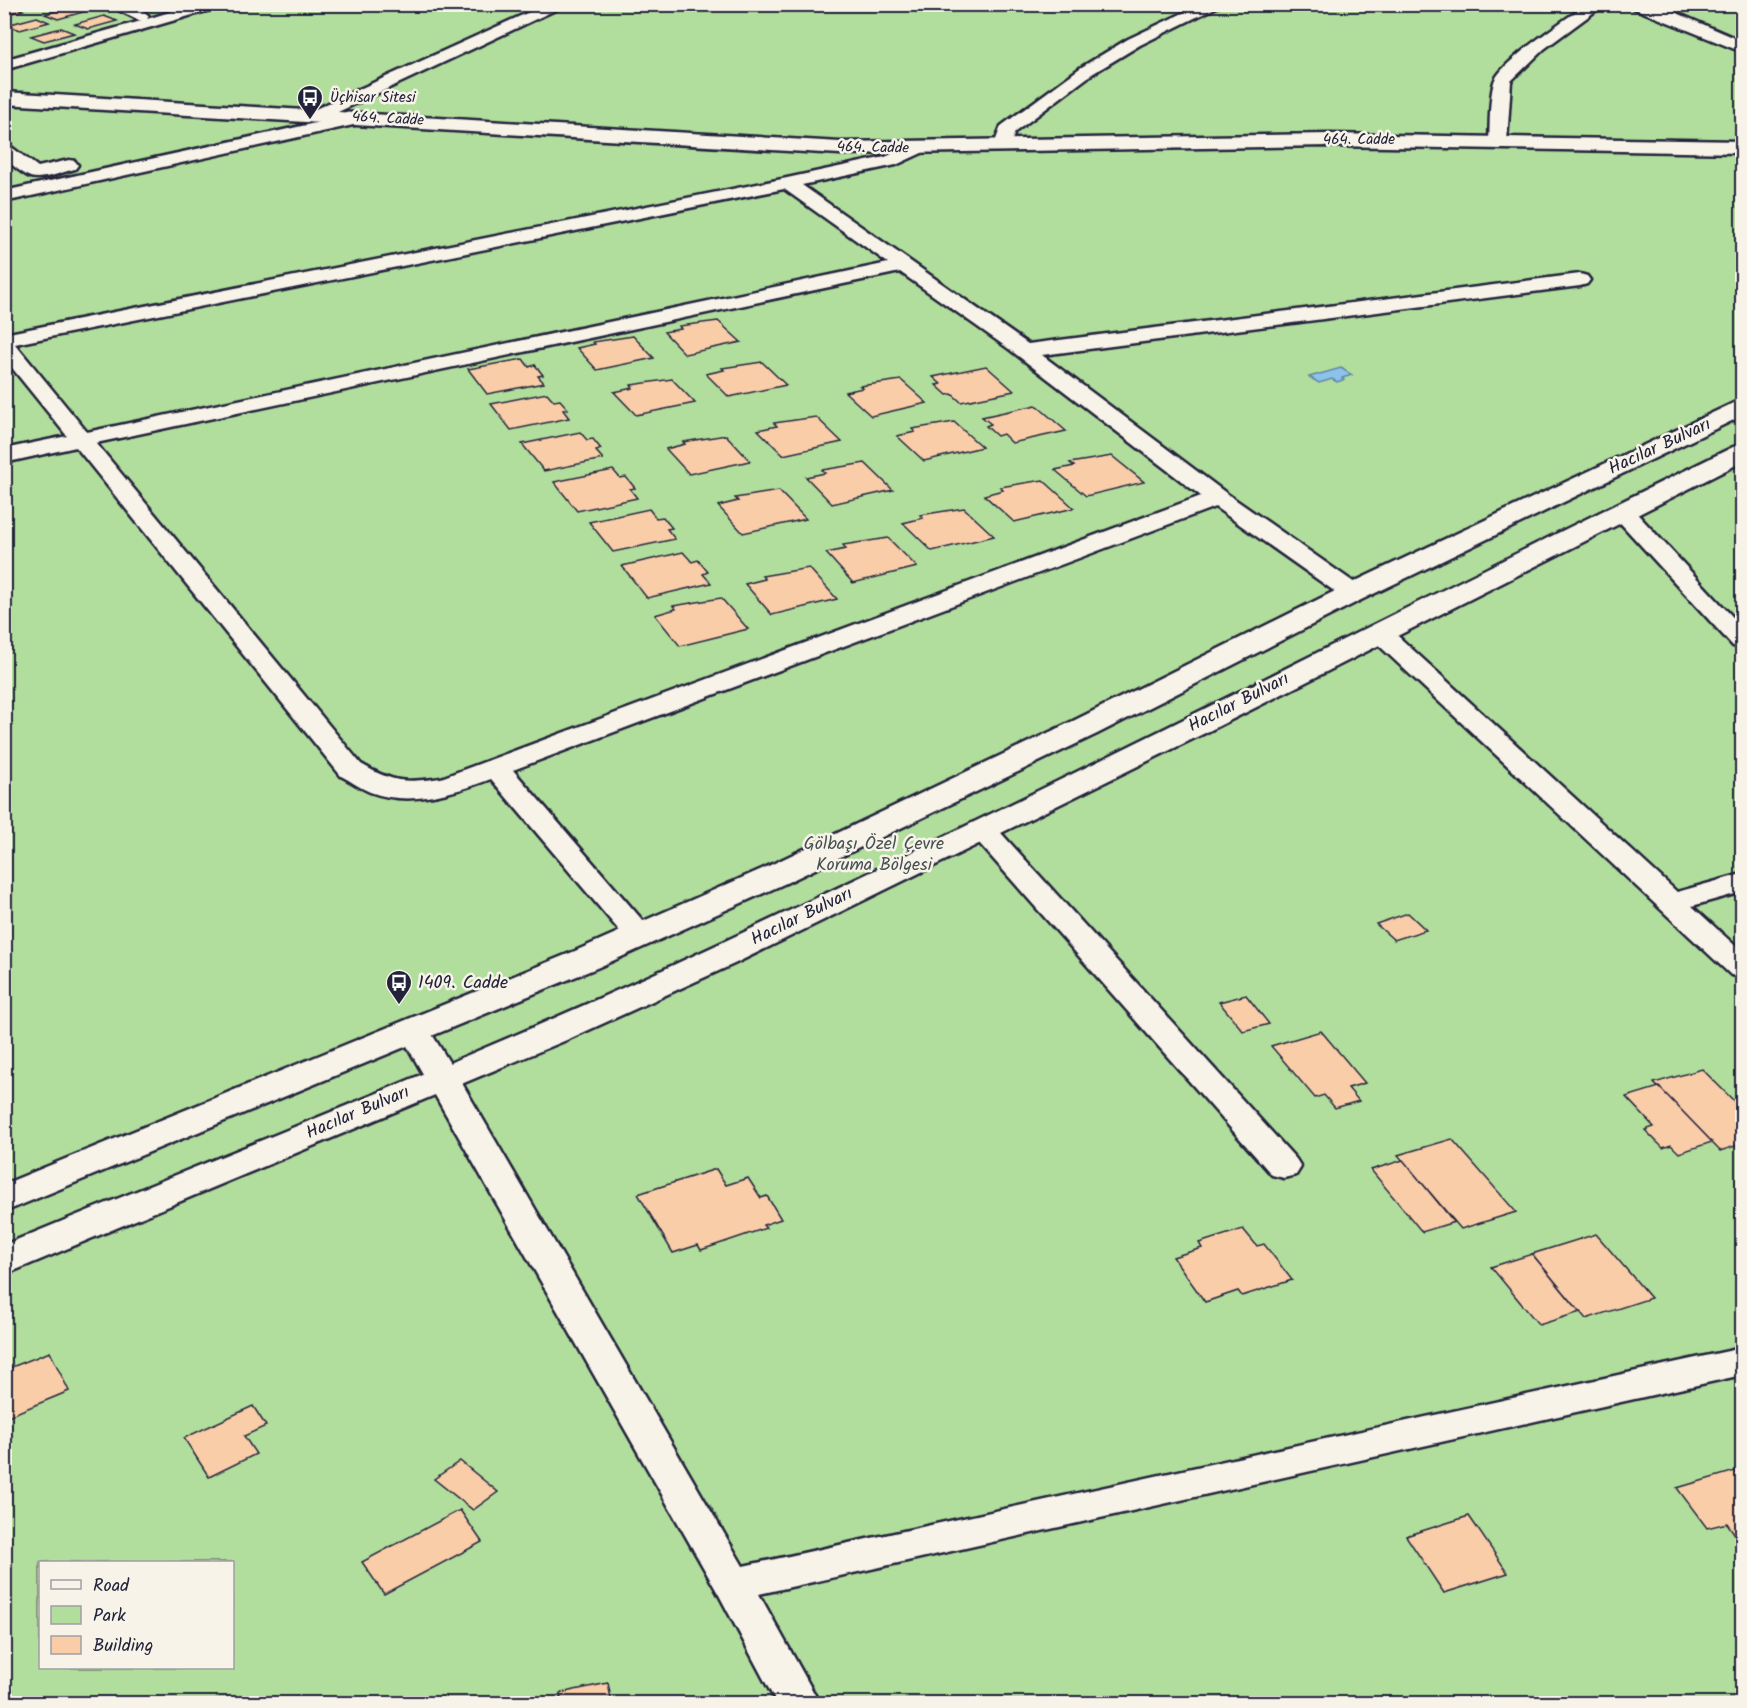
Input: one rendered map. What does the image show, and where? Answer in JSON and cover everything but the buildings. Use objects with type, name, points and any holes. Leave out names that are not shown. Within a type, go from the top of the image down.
[{"type":"main road","points":[[1639,4],[1743,47]]},
{"type":"main road","name":"464. Cadde","points":[[4,98],[801,146],[918,148],[1217,140],[1743,147]]},
{"type":"main road","name":"Hacılar Bulvarı","points":[[4,1199],[639,936],[774,876],[936,799],[1353,593],[1743,407]]},
{"type":"main road","name":"Hacılar Bulvarı","points":[[4,1261],[658,986],[1194,726],[1378,632],[1743,452]]},
{"type":"street","points":[[113,4],[141,16]]},
{"type":"street","points":[[4,65],[215,4]]},
{"type":"street","points":[[7,154],[35,173],[307,115],[561,4]]},
{"type":"street","points":[[1003,145],[1007,130],[1086,71],[1134,42],[1216,4]]},
{"type":"street","points":[[1498,142],[1503,80],[1538,46],[1598,4]]},
{"type":"street","points":[[4,197],[362,118]]},
{"type":"street","points":[[918,148],[890,160],[787,183],[4,342],[351,770],[379,786],[415,790],[446,786],[1218,498]]},
{"type":"street","points":[[787,183],[1023,351],[1218,498],[1353,593]]},
{"type":"street","points":[[4,456],[902,266]]},
{"type":"street","points":[[1023,351],[1580,280]]},
{"type":"street","points":[[1622,511],[1743,641]]},
{"type":"street","points":[[1378,632],[1743,968]]},
{"type":"street","points":[[496,768],[639,936]]},
{"type":"street","points":[[982,829],[1284,1167]]},
{"type":"street","points":[[1671,903],[1743,883]]},
{"type":"street","points":[[414,1030],[733,1584],[799,1704]]},
{"type":"street","points":[[733,1584],[1743,1362]]},
{"type":"path","points":[[4,1676],[18,1704]]},
{"type":"green space","name":"Gölbaşı Özel Çevre Koruma Bölgesi","points":[[5,5],[1742,5],[1742,1703],[5,1704]]},
{"type":"water","points":[[1341,368],[1352,375],[1337,382],[1332,379],[1319,383],[1309,377]]},
{"type":"place","name":"Üçhisar Sitesi","points":[[310,121]]},
{"type":"place","name":"1409. Cadde","points":[[399,1006]]}]
